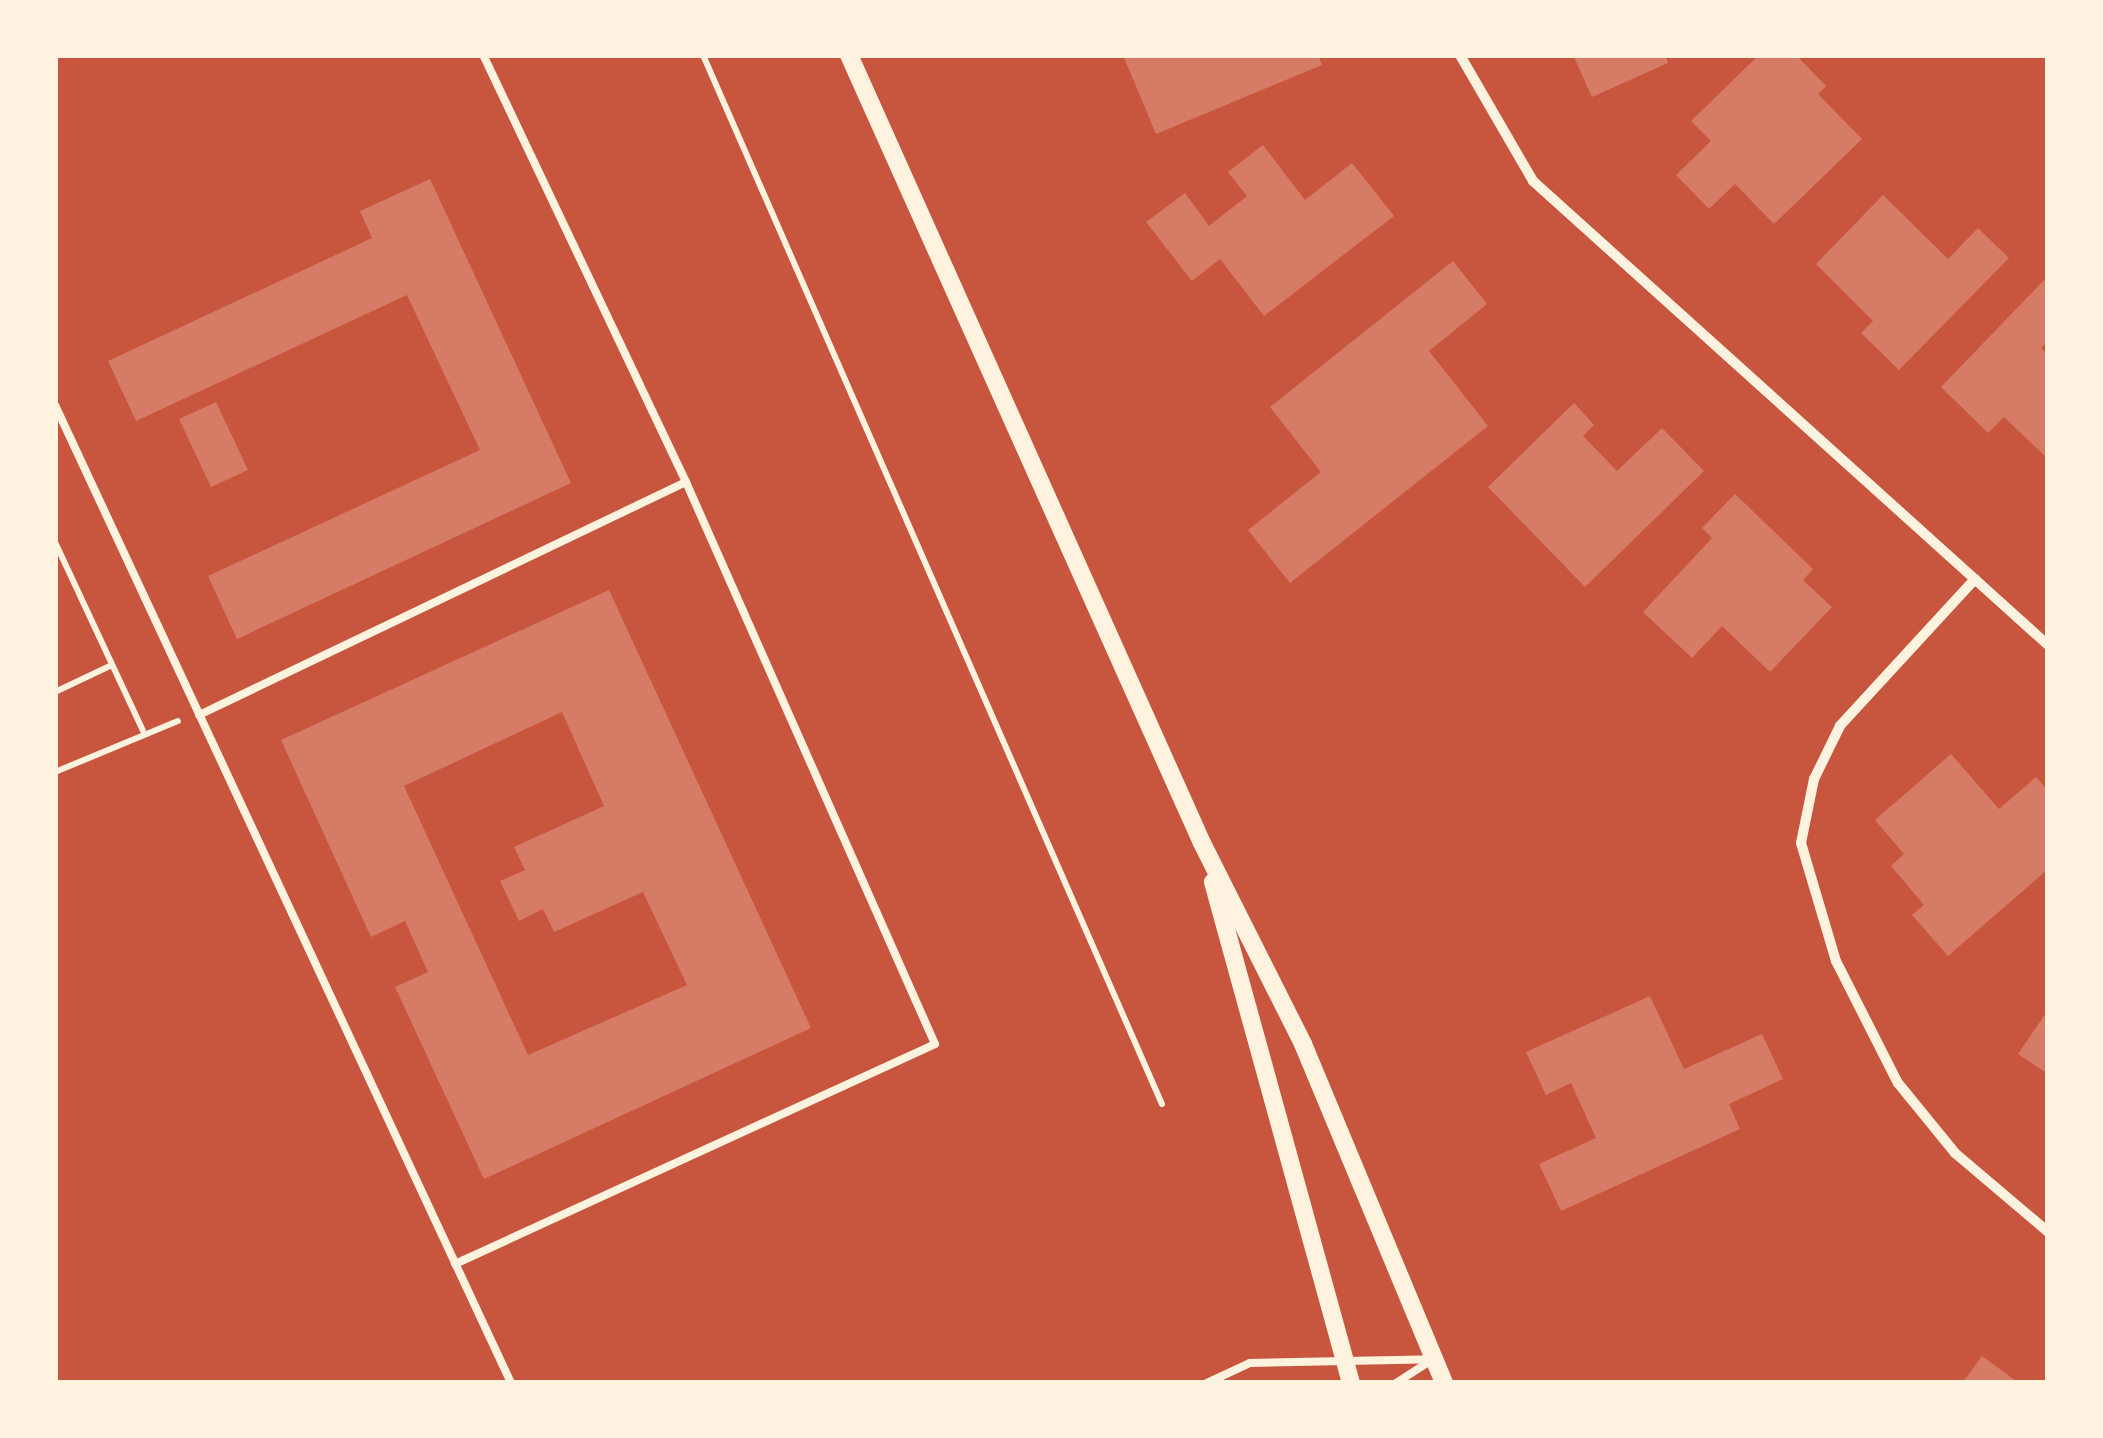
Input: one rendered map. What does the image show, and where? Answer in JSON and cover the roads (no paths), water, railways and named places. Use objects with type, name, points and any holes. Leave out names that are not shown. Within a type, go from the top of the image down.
[{"type":"street","points":[[848,55],[1202,843],[1304,1044],[1444,1383]]},
{"type":"street","points":[[1460,55],[1533,182],[2048,645]]},
{"type":"street","points":[[1975,579],[1840,726],[1814,779],[1801,842],[1836,961],[1898,1083],[1955,1153],[2048,1232]]},
{"type":"street","points":[[1202,843],[1351,1383]]},
{"type":"lane","points":[[455,1264],[936,1044],[686,482],[483,55]]},
{"type":"lane","points":[[55,405],[511,1383]]},
{"type":"lane","points":[[199,715],[686,482]]},
{"type":"lane","points":[[1208,1383],[1250,1362],[1434,1359]]},
{"type":"lane","points":[[1396,1383],[1434,1359]]}]
